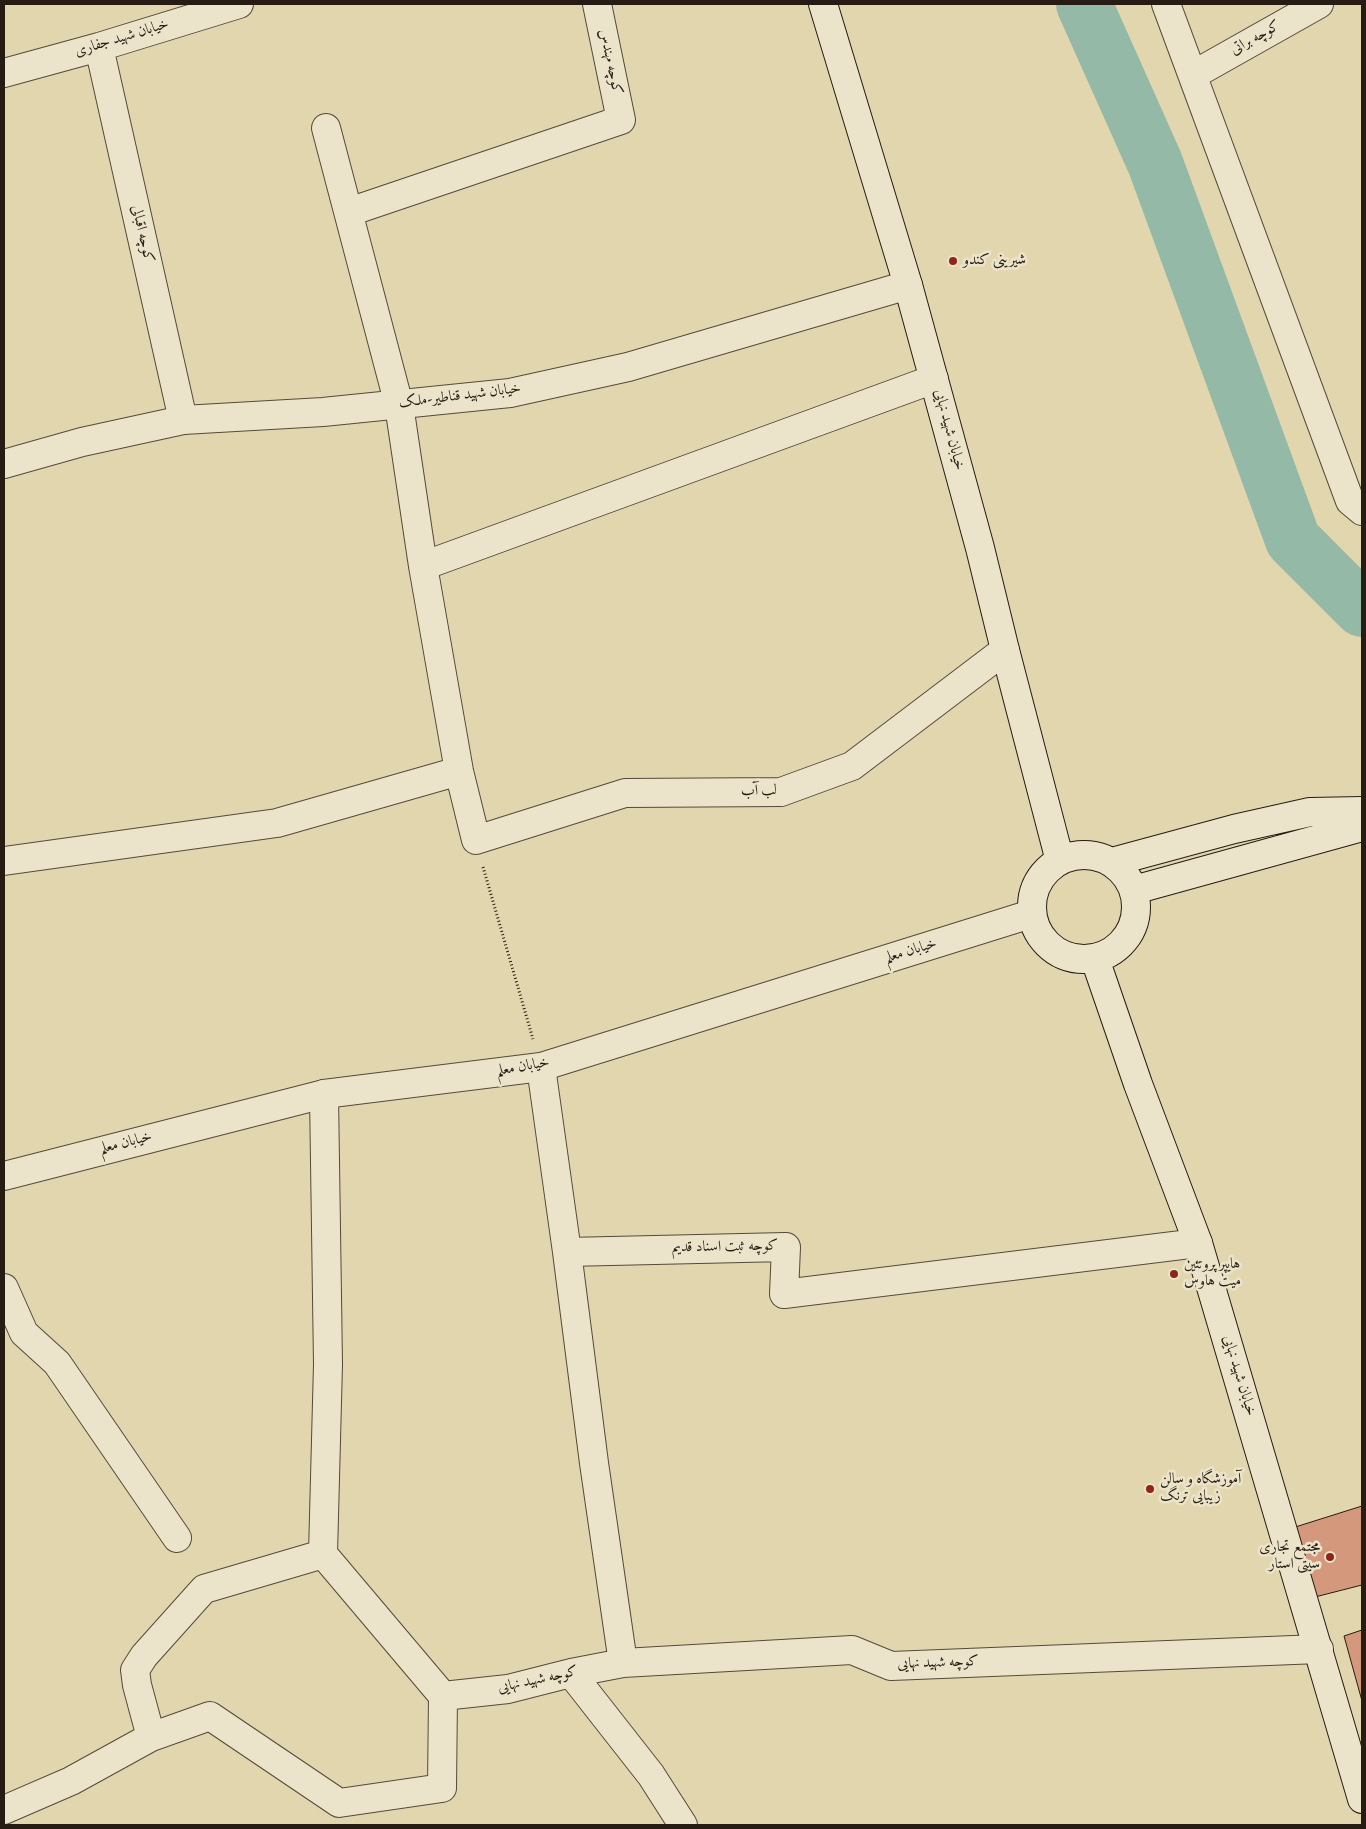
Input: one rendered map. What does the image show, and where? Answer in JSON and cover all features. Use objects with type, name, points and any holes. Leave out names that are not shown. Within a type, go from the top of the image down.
[{"type":"street","name":"خیابان شهید جفاری","points":[[4,73],[99,47],[239,4]]},
{"type":"street","name":"کوچه مهندس","points":[[349,212],[621,120],[597,4]]},
{"type":"street","name":"خیابان شهید نهایی","points":[[823,4],[908,285],[980,548],[1060,860]]},
{"type":"street","points":[[1166,4],[1350,501],[1362,511]]},
{"type":"street","name":"کوچه براتی","points":[[1193,75],[1319,4]]},
{"type":"street","name":"کوچه اقبالی","points":[[99,47],[183,420]]},
{"type":"street","points":[[326,128],[399,405],[423,566],[459,771],[476,840]]},
{"type":"street","name":"خیابان شهید قناطیر-ملک","points":[[4,464],[82,442],[183,420],[322,412],[510,393],[628,367],[908,285]]},
{"type":"street","points":[[423,566],[934,379]]},
{"type":"street","name":"لب آب","points":[[476,840],[625,793],[781,792],[852,766],[1005,650]]},
{"type":"street","points":[[4,861],[277,823],[459,771]]},
{"type":"street","points":[[1112,862],[1234,829],[1310,812],[1362,811]]},
{"type":"street","points":[[1134,890],[1362,827]]},
{"type":"street","points":[[1077,855],[1095,856],[1112,862],[1125,874],[1134,890],[1136,912],[1130,933],[1115,950],[1095,959],[1073,959],[1058,954],[1045,944],[1036,930],[1031,914],[1034,889],[1040,877],[1049,867],[1060,860],[1077,855]]},
{"type":"street","name":"خیابان معلم","points":[[4,1176],[324,1094],[541,1067],[1031,914]]},
{"type":"street","name":"خیابان شهید نهایی","points":[[1095,959],[1138,1084],[1198,1243],[1362,1799]]},
{"type":"street","points":[[541,1067],[623,1663]]},
{"type":"street","points":[[4,1810],[71,1781],[151,1737],[210,1716],[340,1803],[442,1788],[443,1696],[323,1554],[328,1364],[324,1094]]},
{"type":"street","name":"کوچه ثبت اسناد قدیم","points":[[567,1252],[786,1247],[784,1294],[1198,1243]]},
{"type":"street","points":[[4,1288],[24,1333],[57,1363],[177,1538]]},
{"type":"street","points":[[151,1737],[137,1685],[135,1670],[144,1656],[204,1590],[323,1554]]},
{"type":"street","name":"کوچه شهید نهایی","points":[[443,1696],[508,1689],[571,1673],[623,1663],[852,1650],[891,1666],[1319,1649]]},
{"type":"street","points":[[571,1673],[651,1774],[683,1825]]},
{"type":"path","points":[[476,840],[541,1067]]},
{"type":"building","name":"مجتمع تجاری سیتی استار","points":[[1362,1506],[1362,1585],[1311,1598],[1289,1529]]},
{"type":"building","points":[[1362,1630],[1362,1701],[1344,1636]]},
{"type":"waterway","points":[[1084,4],[1155,163],[1293,540],[1362,609]]},
{"type":"place","name":"شیرینی کندو","points":[[953,261]]},
{"type":"place","name":"هایپر پروتئین میت هاوس","points":[[1174,1274]]},
{"type":"place","name":"آموزشگاه و سالن زیبایی ترنگ","points":[[1150,1489]]},
{"type":"place","name":"مجتمع تجاری سیتی استار","points":[[1330,1557]]}]
